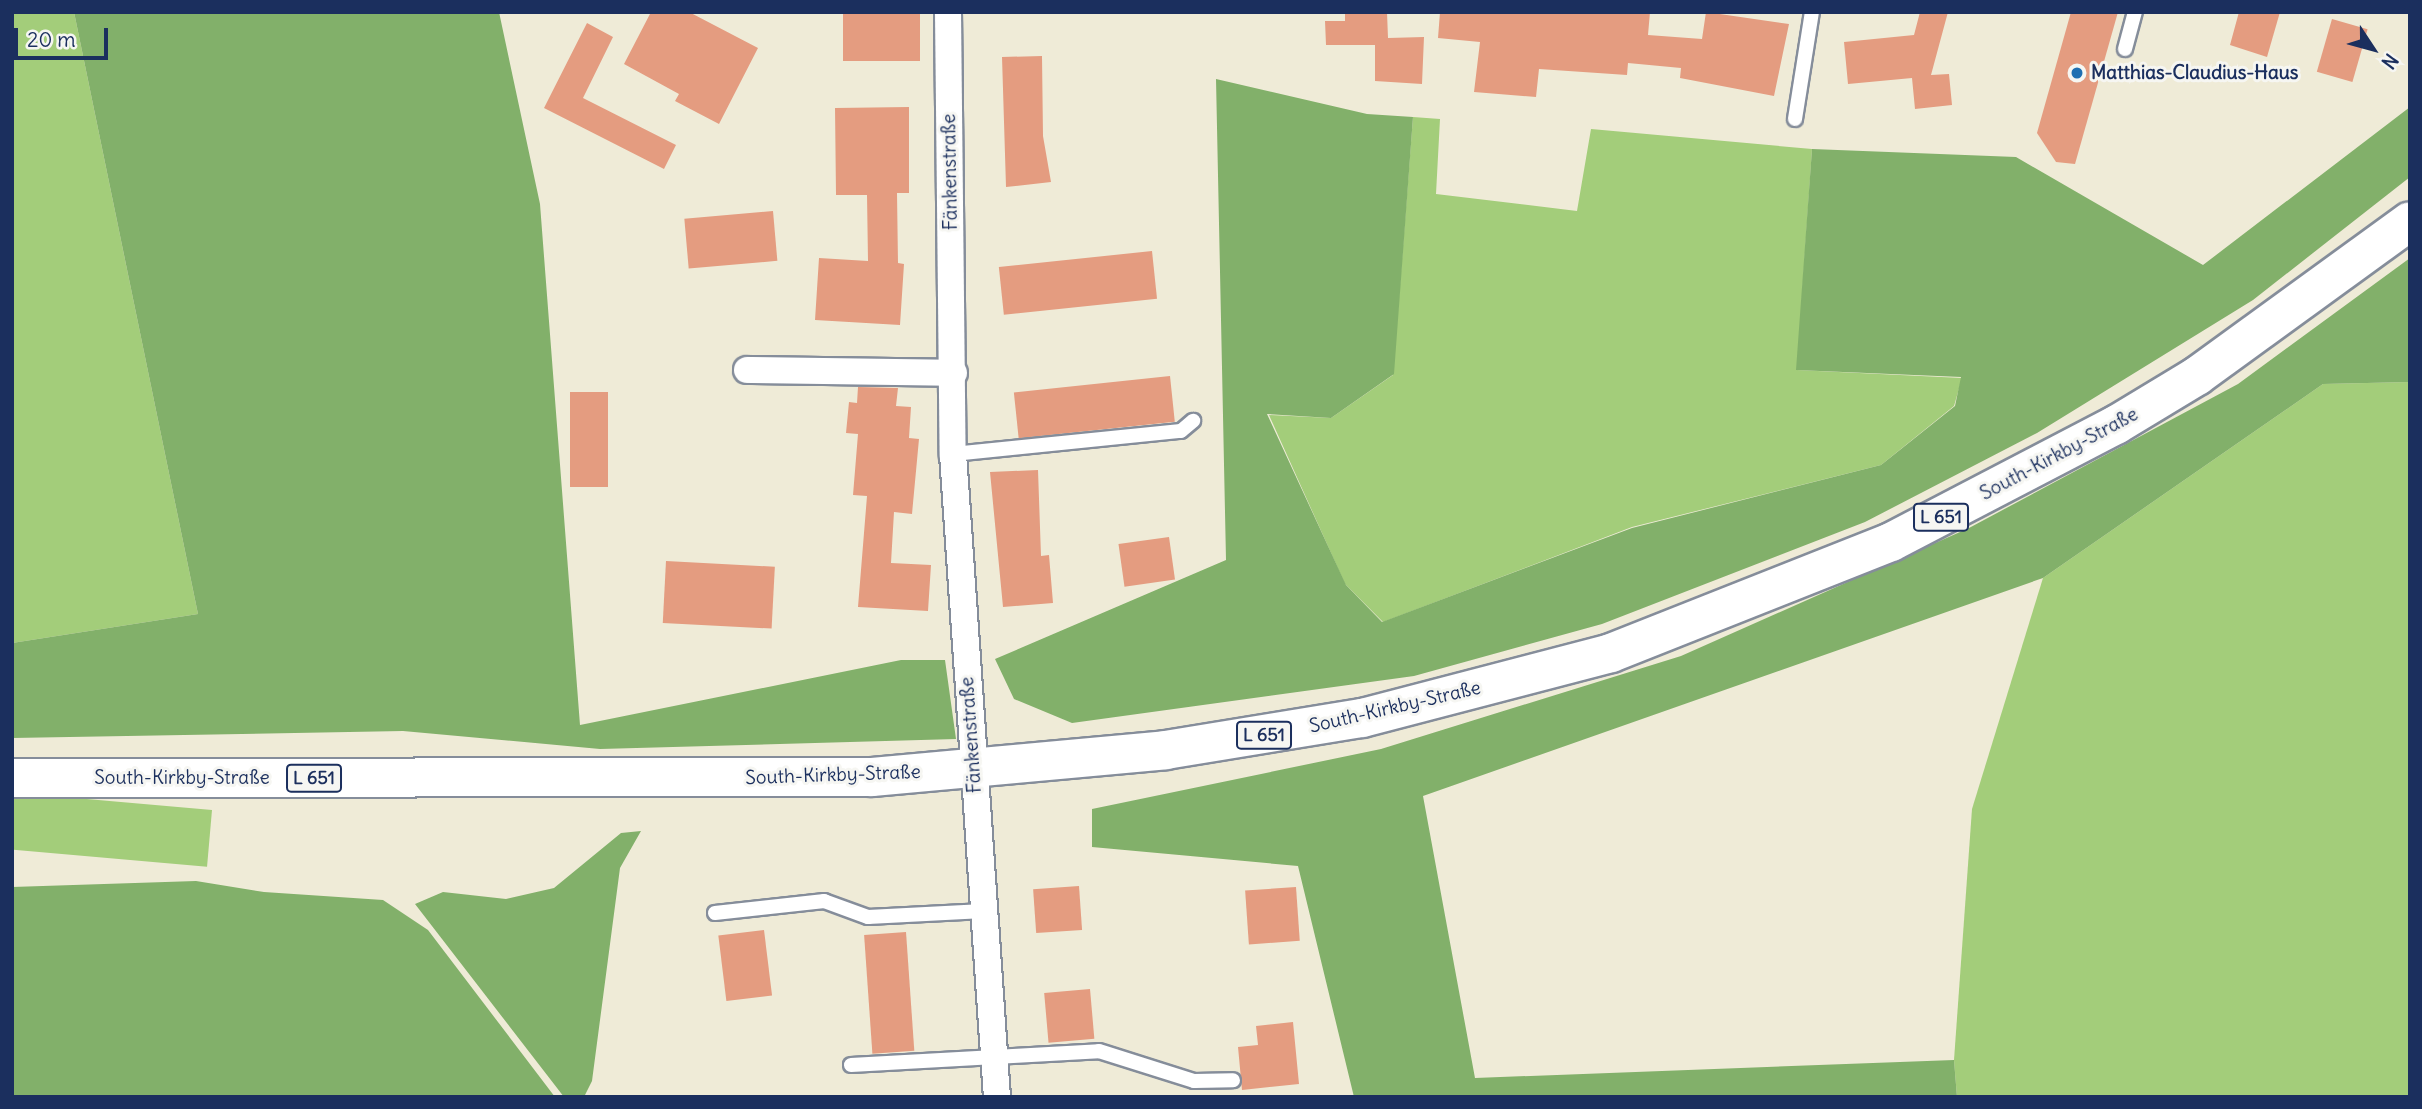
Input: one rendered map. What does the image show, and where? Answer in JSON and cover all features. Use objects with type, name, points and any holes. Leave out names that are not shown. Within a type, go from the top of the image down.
[{"type":"main road","name":"South-Kirkby-Straße","points":[[12,778],[858,777],[1166,750],[1362,718],[1611,653],[1753,600],[1891,542],[2116,425],[2285,316],[2410,220]]},
{"type":"street","name":"Fänkenstraße","points":[[948,12],[953,454],[972,769],[997,1097]]},
{"type":"street","points":[[747,370],[954,373]]},
{"type":"lane","points":[[1795,119],[1812,12]]},
{"type":"lane","points":[[2125,49],[2135,12]]},
{"type":"lane","points":[[953,454],[1181,431],[1193,421]]},
{"type":"lane","points":[[715,913],[824,901],[868,918],[984,911]]},
{"type":"lane","points":[[851,1065],[1099,1051],[1194,1081],[1233,1080]]},
{"type":"green space","points":[[12,12],[74,12],[198,614],[12,643]]},
{"type":"green space","points":[[74,12],[499,12],[540,204],[580,725],[901,660],[945,660],[956,739],[600,749],[403,731],[12,738],[12,643],[198,614]]},
{"type":"green space","points":[[1216,79],[1367,114],[1413,117],[1394,374],[1331,418],[1267,414],[1346,585],[1382,622],[1632,528],[1881,465],[1955,406],[1961,377],[1796,370],[1812,149],[2016,157],[2203,265],[2410,107],[2410,177],[2253,300],[2037,433],[1865,522],[1602,624],[1414,676],[1072,723],[1014,699],[995,659],[1226,560]]},
{"type":"green space","points":[[1413,117],[1440,119],[1436,194],[1577,211],[1591,129],[1812,149],[1797,370],[1962,378],[1954,406],[1881,465],[1632,527],[1383,622],[1345,584],[1269,415],[1331,418],[1393,375]]},
{"type":"green space","points":[[2410,258],[2410,382],[2323,384],[2043,578],[1423,796],[1475,1078],[1954,1060],[1957,1097],[1354,1097],[1298,866],[1092,847],[1092,809],[1381,749],[1681,656],[1969,528],[2238,384]]},
{"type":"green space","points":[[2410,382],[2410,1097],[1957,1097],[1954,1060],[1972,809],[2043,578],[2323,384]]},
{"type":"green space","points":[[13,793],[212,810],[207,867],[12,850]]},
{"type":"green space","points":[[641,831],[620,868],[592,1081],[584,1097],[564,1097],[415,904],[443,892],[506,899],[554,888],[621,833]]},
{"type":"green space","points":[[196,881],[264,892],[383,900],[428,930],[555,1097],[12,1097],[12,887]]},
{"type":"building","points":[[651,12],[689,12],[758,48],[719,124],[675,101],[679,94],[624,64]]},
{"type":"building","points":[[843,12],[920,12],[920,61],[843,61]]},
{"type":"building","points":[[1345,12],[1387,12],[1388,38],[1424,37],[1422,84],[1375,81],[1375,45],[1326,45],[1325,21],[1345,21]]},
{"type":"building","points":[[1440,12],[1650,12],[1648,35],[1702,39],[1706,12],[1789,24],[1774,96],[1680,78],[1681,68],[1628,63],[1627,75],[1539,69],[1536,97],[1474,92],[1480,42],[1438,38]]},
{"type":"building","points":[[1920,12],[1948,12],[1931,75],[1949,74],[1952,105],[1915,109],[1912,78],[1848,84],[1844,42],[1914,35]]},
{"type":"building","name":"Matthias-Claudius-Haus","points":[[2071,12],[2118,12],[2075,164],[2056,162],[2037,133]]},
{"type":"building","points":[[2239,12],[2280,12],[2267,57],[2230,45]]},
{"type":"building","points":[[2332,19],[2368,29],[2352,82],[2317,72]]},
{"type":"building","points":[[587,23],[613,37],[583,98],[676,145],[664,169],[544,108]]},
{"type":"building","points":[[1042,56],[1043,136],[1051,182],[1006,187],[1002,57]]},
{"type":"building","points":[[909,107],[909,193],[897,193],[898,263],[904,264],[900,325],[815,320],[819,258],[868,261],[867,195],[836,195],[835,108]]},
{"type":"building","points":[[773,211],[777,261],[689,269],[684,219]]},
{"type":"building","points":[[1152,251],[1157,299],[1004,315],[999,267]]},
{"type":"building","points":[[1170,376],[1175,422],[1019,438],[1014,392]]},
{"type":"building","points":[[858,387],[898,388],[896,406],[911,407],[909,438],[919,439],[912,514],[894,512],[891,563],[931,565],[928,611],[858,607],[867,496],[853,495],[858,434],[846,433],[849,402],[857,403]]},
{"type":"building","points":[[570,392],[608,392],[608,487],[570,487]]},
{"type":"building","points":[[1038,470],[1041,556],[1049,555],[1053,603],[1003,607],[990,472]]},
{"type":"building","points":[[1169,537],[1175,580],[1124,587],[1118,544]]},
{"type":"building","points":[[666,561],[775,567],[772,629],[663,623]]},
{"type":"building","points":[[1079,886],[1082,930],[1036,933],[1033,889]]},
{"type":"building","points":[[1296,887],[1300,941],[1249,944],[1245,891]]},
{"type":"building","points":[[764,930],[772,996],[726,1001],[718,936]]},
{"type":"building","points":[[906,932],[914,1051],[872,1054],[864,935]]},
{"type":"building","points":[[1090,989],[1094,1039],[1049,1043],[1044,993]]},
{"type":"building","points":[[1293,1022],[1299,1084],[1242,1090],[1238,1047],[1258,1045],[1256,1026]]},
{"type":"place","name":"Matthias-Claudius-Haus","points":[[2077,73]]}]
